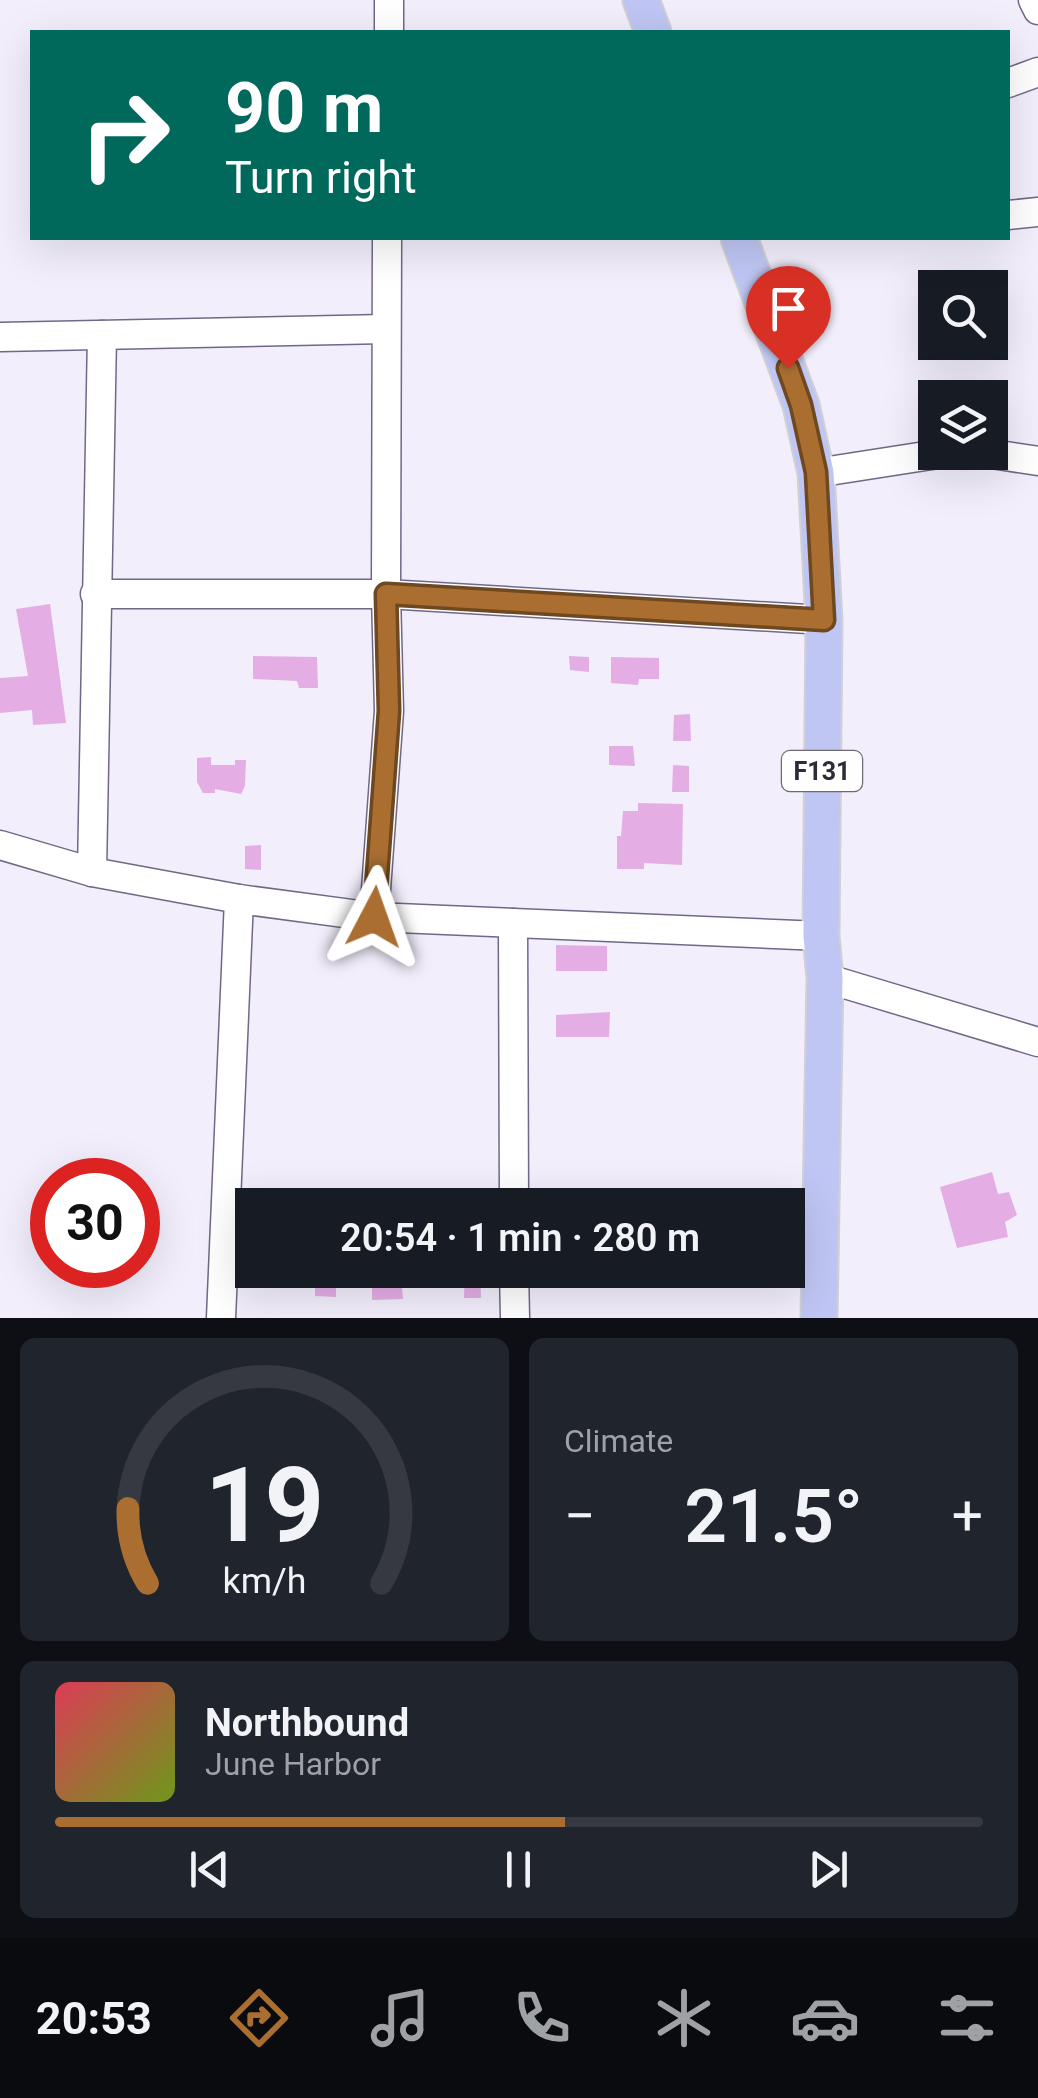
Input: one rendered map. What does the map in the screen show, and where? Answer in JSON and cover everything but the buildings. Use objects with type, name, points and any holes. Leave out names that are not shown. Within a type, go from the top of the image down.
[{"type":"main road","points":[[641,0],[652,30]]},
{"type":"main road","name":"F131","points":[[740,240],[801,405],[816,472],[824,620],[820,936],[825,978],[819,1318]]},
{"type":"street","points":[[388,30],[389,0]]},
{"type":"street","points":[[1033,0],[1038,10]]},
{"type":"street","points":[[1010,82],[1038,72]]},
{"type":"street","points":[[1010,216],[1038,212]]},
{"type":"street","points":[[374,917],[389,711],[387,240]]},
{"type":"street","points":[[0,337],[386,329]]},
{"type":"street","points":[[92,872],[102,335]]},
{"type":"street","points":[[816,472],[918,457]]},
{"type":"street","points":[[1008,457],[1038,462]]},
{"type":"street","points":[[95,594],[386,594],[824,620]]},
{"type":"street","points":[[0,846],[92,872],[239,899],[374,917],[820,936]]},
{"type":"street","points":[[221,1318],[239,899]]},
{"type":"street","points":[[512,923],[514,1188]]},
{"type":"street","points":[[825,978],[1038,1042]]},
{"type":"street","points":[[514,1288],[514,1318]]},
{"type":"route","points":[[374,917],[389,711],[386,594],[824,620],[816,472],[788,368]]}]
